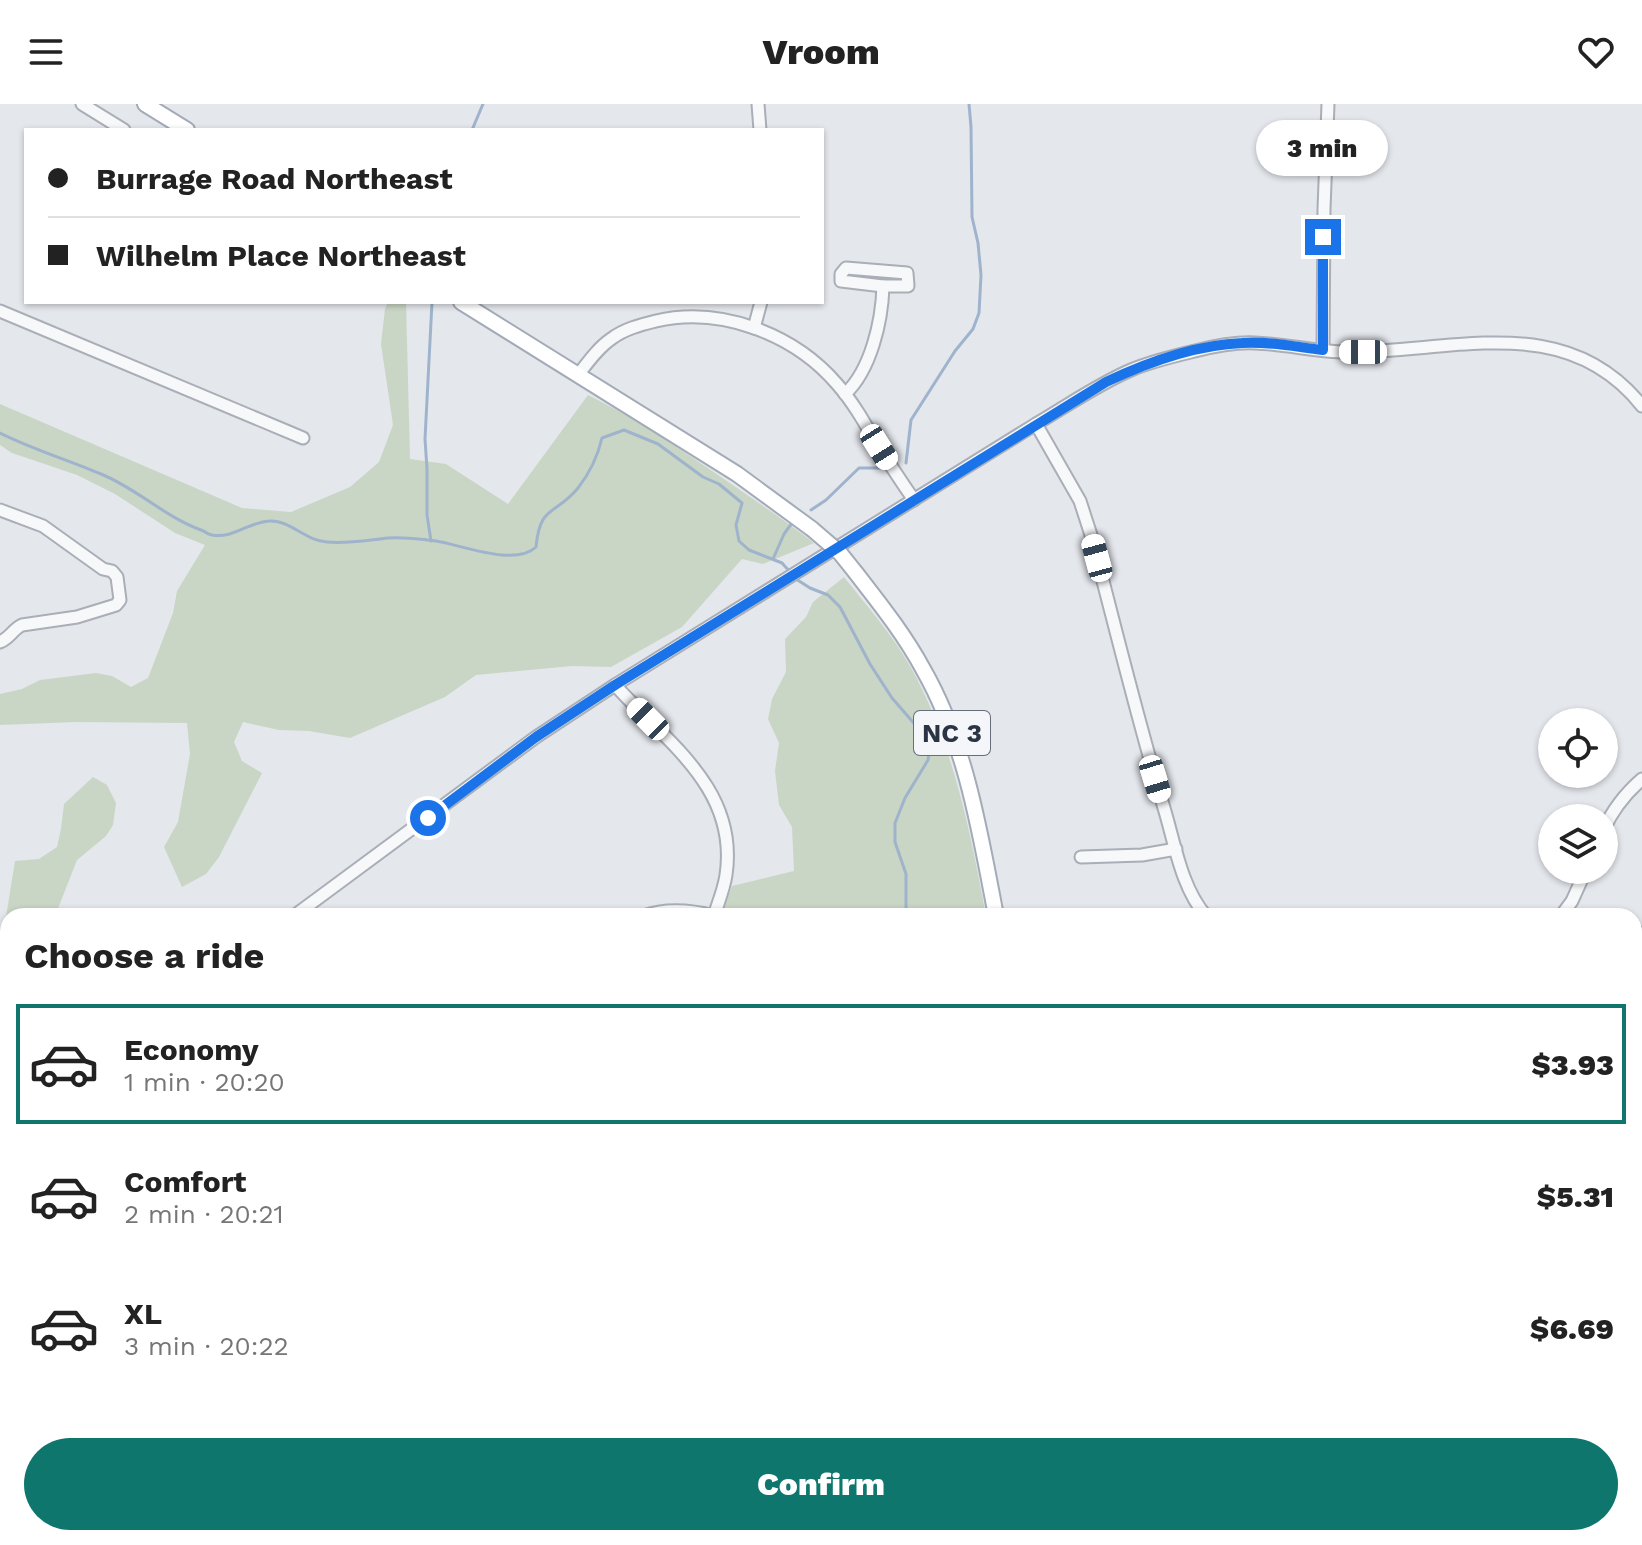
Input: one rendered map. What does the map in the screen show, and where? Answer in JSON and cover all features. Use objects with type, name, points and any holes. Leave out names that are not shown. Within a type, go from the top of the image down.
[{"type":"main road","points":[[145,104],[184,128]]},
{"type":"main road","name":"NC 3","points":[[464,304],[750,483],[840,553],[900,630],[949,722],[966,774],[994,908]]},
{"type":"street","points":[[82,104],[121,128]]},
{"type":"street","points":[[758,104],[760,128]]},
{"type":"street","points":[[1323,350],[1328,104]]},
{"type":"street","points":[[846,268],[907,273],[908,286],[883,286],[841,281],[841,274],[846,268]]},
{"type":"street","points":[[845,394],[857,383],[863,370],[881,316],[883,286]]},
{"type":"street","points":[[754,328],[760,304]]},
{"type":"street","points":[[0,311],[303,438]]},
{"type":"street","points":[[578,375],[603,345],[639,325],[699,318],[719,319],[754,328],[788,343],[835,381],[914,500]]},
{"type":"street","points":[[305,908],[536,737],[615,685],[1036,424],[1132,370],[1227,344],[1255,343],[1383,352],[1492,342],[1536,345],[1583,359],[1607,372],[1627,388],[1642,406]]},
{"type":"street","points":[[1036,424],[1080,501],[1088,524],[1148,755],[1189,891],[1201,908]]},
{"type":"street","points":[[0,510],[43,526],[103,569],[112,571],[117,577],[120,600],[116,605],[77,617],[22,625],[0,642]]},
{"type":"street","points":[[615,685],[697,770],[713,795],[727,840],[726,879],[717,908]]},
{"type":"street","points":[[1618,805],[1642,779]]},
{"type":"street","points":[[1081,857],[1142,855],[1176,849]]},
{"type":"street","points":[[1567,908],[1580,884]]},
{"type":"green space","points":[[387,304],[406,304],[410,459],[446,464],[508,504],[588,395],[667,441],[814,543],[763,564],[742,559],[682,627],[611,667],[572,666],[476,675],[445,697],[350,738],[279,730],[243,722],[234,742],[242,761],[262,773],[219,857],[206,874],[182,887],[164,847],[178,822],[190,754],[187,723],[0,725],[0,694],[22,689],[40,680],[96,673],[112,676],[131,687],[148,678],[173,613],[177,591],[205,545],[175,533],[115,494],[77,475],[12,453],[0,445],[0,404],[242,508],[291,512],[350,487],[379,462],[393,425],[381,344]]},
{"type":"green space","points":[[844,577],[879,620],[910,666],[949,756],[984,908],[724,908],[732,886],[794,871],[792,827],[779,805],[775,771],[779,743],[768,719],[772,699],[786,672],[785,639],[806,617],[813,602]]},
{"type":"green space","points":[[93,777],[107,785],[116,803],[113,825],[106,836],[77,860],[58,908],[7,908],[15,861],[39,859],[57,847],[64,804]]},
{"type":"waterway","points":[[473,128],[483,104]]},
{"type":"waterway","points":[[906,463],[911,420],[955,351],[973,329],[979,313],[981,275],[972,217],[969,104]]},
{"type":"waterway","points":[[431,541],[427,515],[425,439],[432,304]]},
{"type":"waterway","points":[[0,433],[114,480],[175,518],[212,535],[220,536],[271,521],[285,524],[319,541],[412,538],[488,553],[515,555],[527,553],[536,547],[545,517],[582,483],[602,438],[624,430],[658,444],[742,503],[736,525],[739,541],[749,550],[782,563],[791,573]]},
{"type":"waterway","points":[[811,510],[859,468],[879,468]]},
{"type":"waterway","points":[[773,559],[792,523]]},
{"type":"waterway","points":[[796,579],[828,595],[840,607],[870,664],[930,747],[928,760],[905,798],[895,823],[895,842],[906,874],[906,908]]},
{"type":"route","points":[[428,818],[536,737],[615,685],[1106,382],[1155,361],[1227,344],[1255,343],[1323,350],[1323,237]]}]
